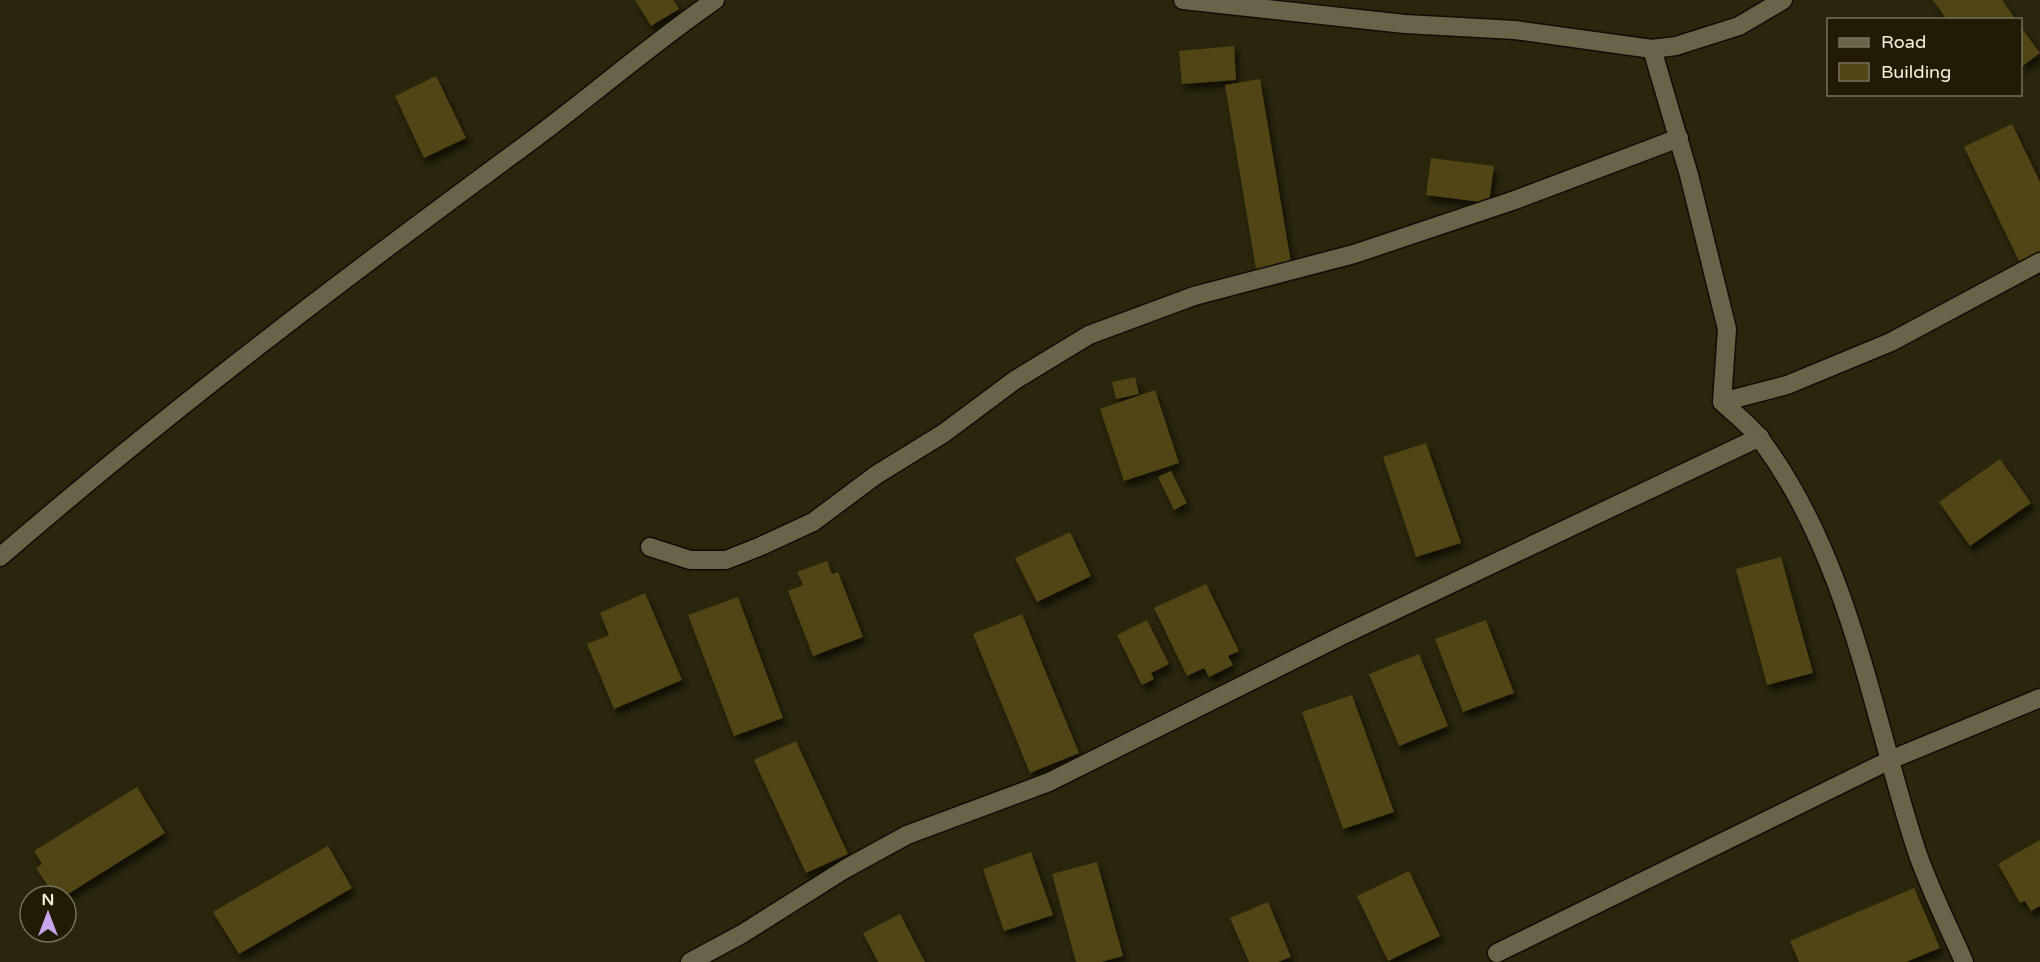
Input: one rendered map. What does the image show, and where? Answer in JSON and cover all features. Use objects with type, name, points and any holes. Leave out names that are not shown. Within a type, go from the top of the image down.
[{"type":"street","points":[[0,557],[81,487],[278,331],[715,0]]},
{"type":"street","points":[[1184,0],[1405,24],[1515,30],[1652,49],[1676,46],[1739,26],[1783,0]]},
{"type":"street","points":[[1652,49],[1678,138],[1727,328],[1722,402]]},
{"type":"street","points":[[650,548],[690,560],[726,560],[813,522],[876,475],[944,433],[1015,380],[1089,335],[1194,296],[1354,254],[1515,200],[1678,138]]},
{"type":"street","points":[[1722,402],[1787,385],[1891,342],[2040,262]]},
{"type":"street","points":[[1722,402],[1760,437],[1795,491],[1823,546],[1854,635],[1917,851],[1964,962]]},
{"type":"street","points":[[690,962],[742,934],[845,869],[907,835],[1049,782],[1344,635],[1760,437]]},
{"type":"street","points":[[1497,953],[1890,760],[2040,698]]},
{"type":"building","points":[[635,0],[673,0],[679,9],[651,26]]},
{"type":"building","points":[[1933,0],[2002,0],[2015,18],[1946,18]]},
{"type":"building","points":[[2022,29],[2040,53],[2022,66]]},
{"type":"building","points":[[1234,46],[1236,80],[1182,84],[1179,51]]},
{"type":"building","points":[[436,76],[466,138],[424,158],[395,96]]},
{"type":"building","points":[[1260,79],[1291,263],[1256,269],[1225,85]]},
{"type":"building","points":[[2012,124],[2040,182],[2040,258],[2028,264],[2025,259],[2019,261],[1964,147]]},
{"type":"building","points":[[1431,158],[1494,166],[1489,203],[1426,195]]},
{"type":"building","points":[[1135,377],[1139,394],[1116,399],[1112,382]]},
{"type":"building","points":[[1155,390],[1179,463],[1124,481],[1100,409]]},
{"type":"building","points":[[1426,443],[1461,543],[1416,557],[1383,457]]},
{"type":"building","points":[[2000,459],[2031,503],[1970,546],[1939,502]]},
{"type":"building","points":[[1171,471],[1187,503],[1174,510],[1158,477]]},
{"type":"building","points":[[1070,532],[1091,576],[1037,602],[1015,558]]},
{"type":"building","points":[[1781,557],[1813,673],[1767,685],[1736,569]]},
{"type":"building","points":[[827,561],[832,574],[838,572],[863,637],[813,656],[788,591],[803,585],[797,572]]},
{"type":"building","points":[[1206,584],[1239,651],[1228,656],[1233,665],[1209,677],[1204,668],[1187,676],[1154,608]]},
{"type":"building","points":[[645,593],[682,680],[614,709],[587,644],[609,635],[600,613]]},
{"type":"building","points":[[738,597],[783,718],[734,736],[688,615]]},
{"type":"building","points":[[1022,614],[1079,753],[1030,773],[973,634]]},
{"type":"building","points":[[1147,620],[1169,664],[1151,673],[1154,679],[1142,685],[1117,635]]},
{"type":"building","points":[[1486,620],[1514,693],[1463,712],[1435,639]]},
{"type":"building","points":[[1419,654],[1448,726],[1399,746],[1369,674]]},
{"type":"building","points":[[1352,695],[1394,812],[1343,829],[1302,712]]},
{"type":"building","points":[[796,741],[848,854],[806,873],[754,760]]},
{"type":"building","points":[[137,787],[165,833],[78,888],[78,884],[46,884],[36,868],[42,864],[34,851]]},
{"type":"building","points":[[2040,840],[2040,906],[2031,911],[2025,901],[2020,903],[1998,864]]},
{"type":"building","points":[[328,846],[352,888],[239,954],[213,912]]},
{"type":"building","points":[[1031,852],[1053,915],[1004,931],[983,869]]},
{"type":"building","points":[[1097,862],[1123,956],[1101,962],[1076,962],[1052,874]]},
{"type":"building","points":[[1409,871],[1440,936],[1388,961],[1357,896]]},
{"type":"building","points":[[1914,888],[1940,948],[1906,962],[1799,962],[1790,941]]},
{"type":"building","points":[[1268,902],[1291,957],[1278,962],[1249,962],[1230,918]]},
{"type":"building","points":[[900,914],[925,962],[878,962],[863,933]]}]
